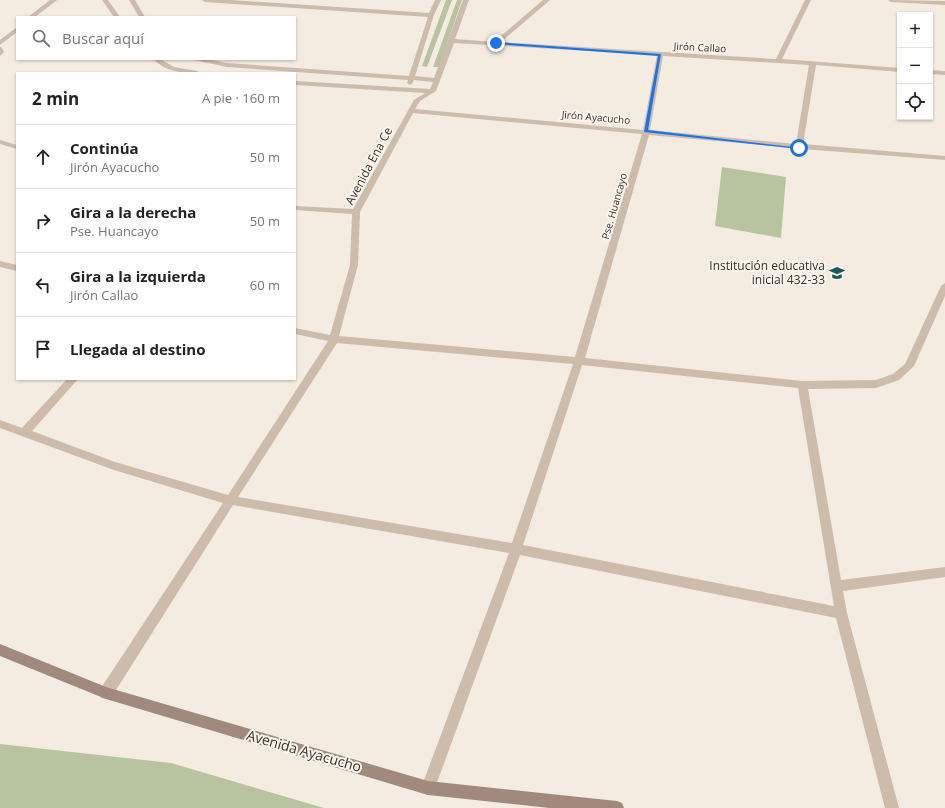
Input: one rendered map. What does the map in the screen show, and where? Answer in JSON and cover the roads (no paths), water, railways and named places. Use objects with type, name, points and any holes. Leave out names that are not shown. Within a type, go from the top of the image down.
[{"type":"street","points":[[32,16],[54,0]]},
{"type":"street","points":[[105,0],[116,16]]},
{"type":"street","points":[[132,0],[141,16]]},
{"type":"street","points":[[205,0],[431,15]]},
{"type":"street","points":[[408,89],[431,15],[438,0]]},
{"type":"street","points":[[408,89],[417,100],[433,91],[466,0]]},
{"type":"street","points":[[496,43],[547,0]]},
{"type":"street","points":[[778,61],[808,0]]},
{"type":"street","points":[[891,0],[945,3]]},
{"type":"street","points":[[0,43],[16,30]]},
{"type":"street","name":"Jirón Callao","points":[[452,41],[660,55],[813,63],[897,70]]},
{"type":"street","points":[[0,49],[0,54]]},
{"type":"street","name":"Pse. Huancayo","points":[[428,788],[516,549],[579,361],[646,131],[660,55]]},
{"type":"street","points":[[158,60],[172,68],[192,72]]},
{"type":"street","points":[[202,60],[227,64],[437,80]]},
{"type":"street","points":[[799,148],[813,63]]},
{"type":"street","points":[[933,72],[945,73]]},
{"type":"street","points":[[296,83],[433,91]]},
{"type":"street","name":"Avenida Ena Ce","points":[[106,693],[334,339],[354,265],[356,212],[417,100]]},
{"type":"street","name":"Jirón Ayacucho","points":[[412,111],[646,131],[799,148],[945,158]]},
{"type":"street","points":[[0,142],[16,147]]},
{"type":"street","points":[[296,208],[356,212]]},
{"type":"street","points":[[0,264],[16,268]]},
{"type":"street","points":[[296,331],[334,339],[579,361],[802,385],[876,384],[896,377],[909,366],[945,286]]},
{"type":"street","points":[[24,433],[71,380]]},
{"type":"street","points":[[802,385],[838,586],[841,613],[892,808]]},
{"type":"street","points":[[0,424],[114,466],[230,500],[516,549],[841,613]]},
{"type":"street","points":[[838,586],[945,572]]},
{"type":"street","name":"Avenida Ayacucho","points":[[0,650],[106,693],[428,788],[617,808]]},
{"type":"place","name":"Institución educativa inicial 432-33","points":[[837,273]]}]
